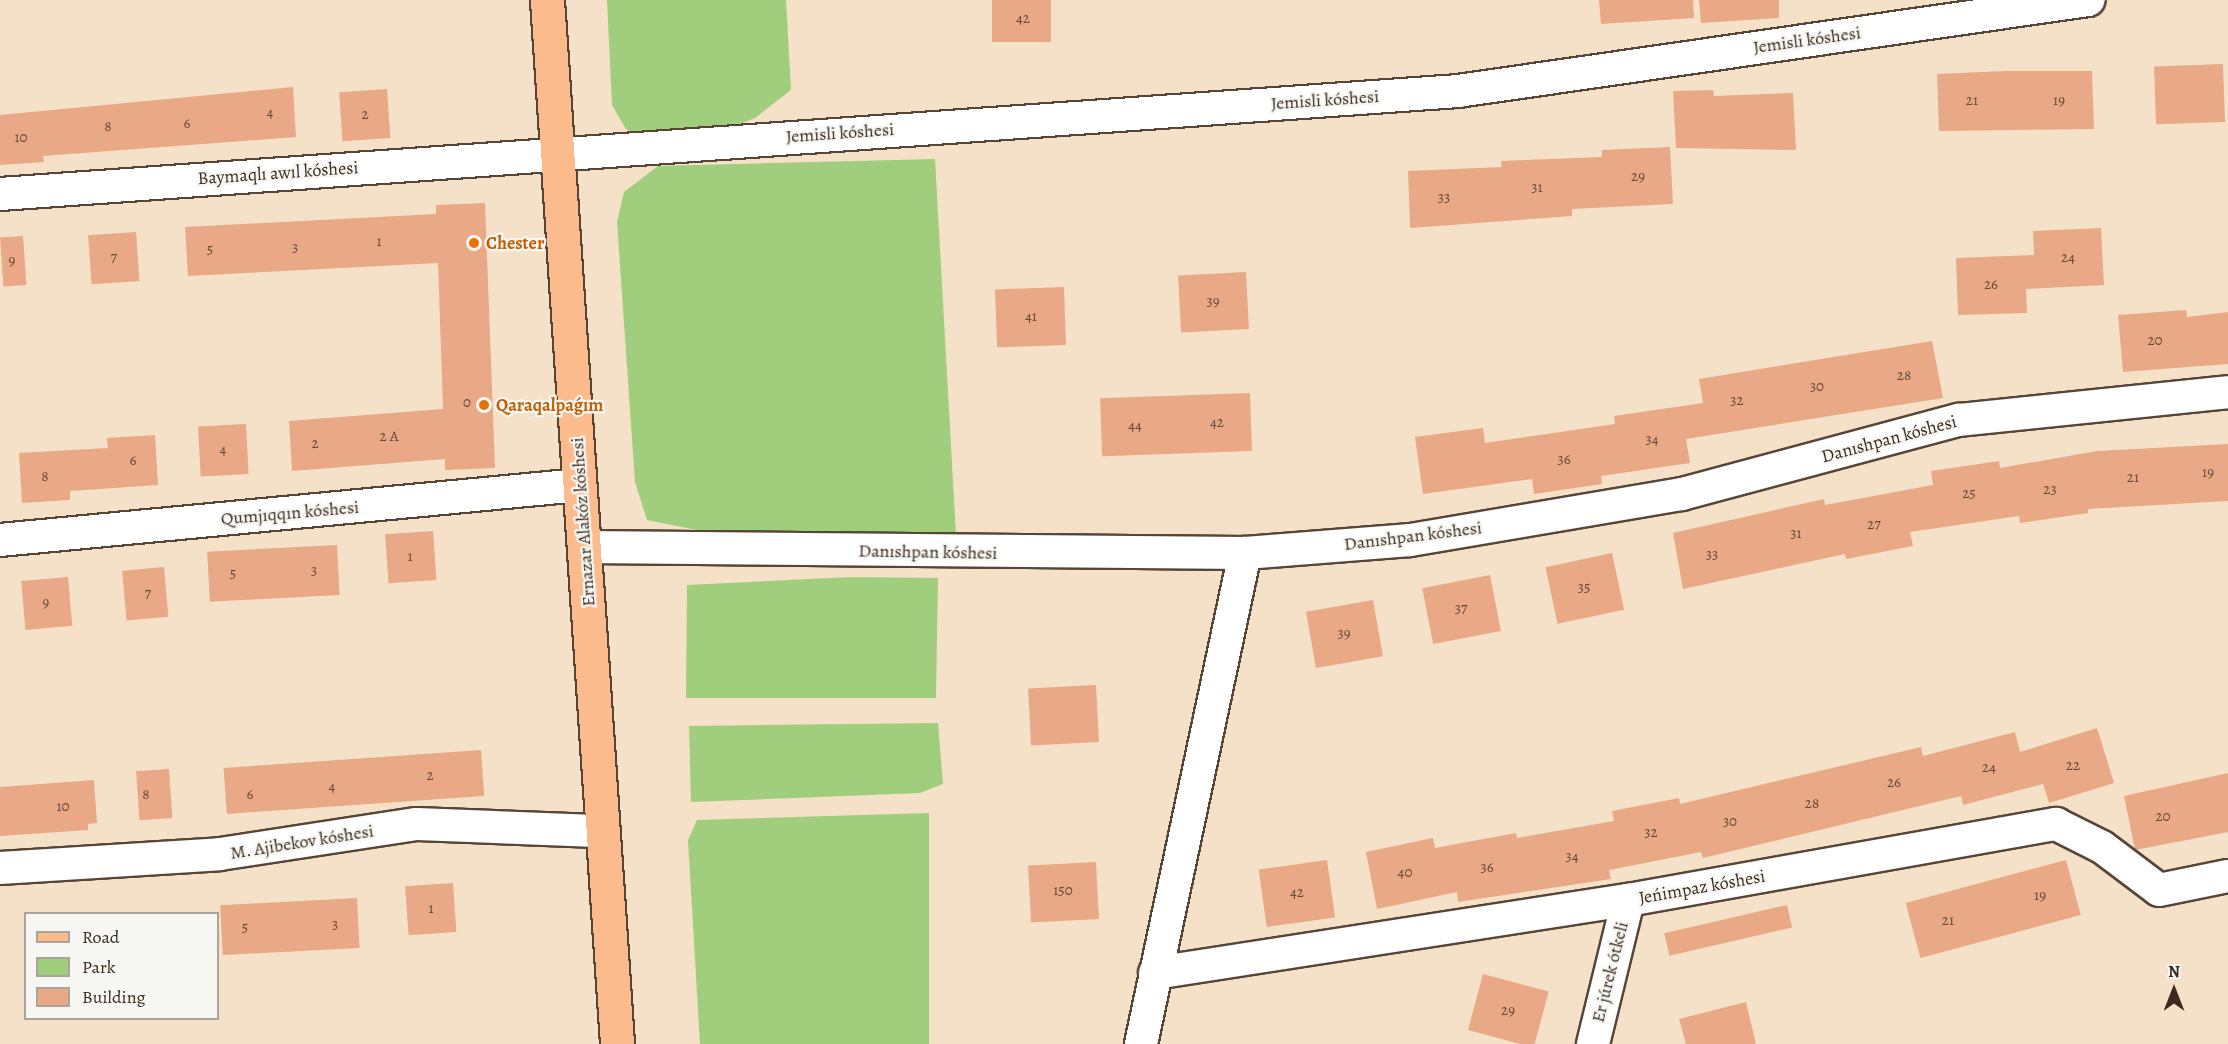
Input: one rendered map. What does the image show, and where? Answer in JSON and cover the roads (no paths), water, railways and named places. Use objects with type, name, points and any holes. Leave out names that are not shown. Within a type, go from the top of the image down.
[{"type":"main road","name":"Ernazar Alakóz kóshesi","points":[[547,0],[617,1044]]},
{"type":"street","name":"Jemisli kóshesi","points":[[557,153],[1458,91],[2088,0]]},
{"type":"street","name":"Baymaqlı awıl kóshesi","points":[[0,194],[557,153]]},
{"type":"street","name":"Danıshpan kóshesi","points":[[585,547],[1245,553],[1410,540],[1682,494],[1959,420],[2228,392]]},
{"type":"street","name":"Qumjıqqın kóshesi","points":[[0,540],[580,486]]},
{"type":"street","points":[[1141,1044],[1245,553]]},
{"type":"street","name":"M. Ajibekov kóshesi","points":[[0,868],[220,854],[417,824],[603,831]]},
{"type":"street","name":"Jeńimpaz kóshesi","points":[[1155,973],[1628,900],[2056,824],[2102,847],[2159,890],[2228,876]]},
{"type":"street","name":"Er júrek ótkeli","points":[[1593,1044],[1628,900]]},
{"type":"place","name":"Chester","points":[[474,243]]},
{"type":"place","name":"Qaraqalpaǵım","points":[[484,405]]}]
